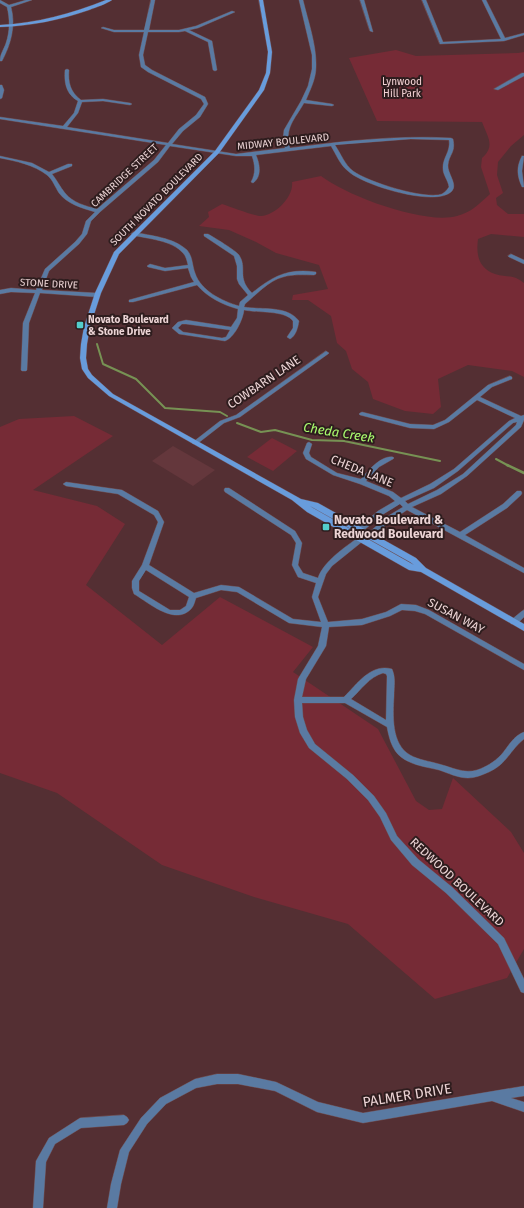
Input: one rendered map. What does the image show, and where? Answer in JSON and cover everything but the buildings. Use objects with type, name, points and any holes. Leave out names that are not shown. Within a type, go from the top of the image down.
[{"type":"main road","points":[[0,26],[42,22],[64,17],[110,0]]},
{"type":"main road","name":"SOUTH NOVATO BOULEVARD","points":[[261,0],[270,52],[268,73],[262,90],[218,152],[116,253],[108,266],[97,295],[84,341],[83,355],[85,369],[92,379],[111,395],[194,443],[295,498],[310,510],[360,535],[412,568],[423,570]]},
{"type":"main road","name":"SOUTH NOVATO BOULEVARD","points":[[360,535],[369,536],[416,562],[423,570],[524,628]]},
{"type":"street","points":[[1,2],[9,6],[30,0]]},
{"type":"street","name":"CAMBRIDGE STREET","points":[[24,370],[26,323],[47,270],[77,243],[84,234],[89,221],[98,211],[156,161],[181,130],[198,116],[204,108],[206,102],[196,94],[150,71],[144,66],[141,55],[153,0]]},
{"type":"street","points":[[288,149],[285,139],[286,130],[303,102],[310,86],[315,62],[301,0]]},
{"type":"street","points":[[362,0],[372,31]]},
{"type":"street","points":[[424,0],[441,43],[504,40],[524,34]]},
{"type":"street","points":[[484,0],[504,40]]},
{"type":"street","points":[[0,60],[8,45],[10,26],[9,6]]},
{"type":"street","points":[[103,28],[114,31],[147,32],[185,30],[233,12]]},
{"type":"street","points":[[185,30],[210,41],[215,70]]},
{"type":"street","points":[[66,70],[66,82],[70,93],[80,101],[103,100],[130,104]]},
{"type":"street","points":[[496,90],[524,74]]},
{"type":"street","points":[[0,86],[2,90],[0,98]]},
{"type":"street","points":[[64,128],[76,113],[80,101]]},
{"type":"street","points":[[303,102],[332,105]]},
{"type":"street","name":"MIDWAY BOULEVARD","points":[[0,118],[236,155],[254,155],[288,149],[409,137],[451,139],[451,154],[444,166],[452,185],[451,190],[439,198],[425,198],[360,178],[349,170],[333,145]]},
{"type":"street","points":[[253,182],[257,175],[258,164],[254,155]]},
{"type":"street","points":[[0,157],[25,162],[48,174],[71,201],[98,211]]},
{"type":"street","points":[[524,157],[519,168],[520,178],[524,186]]},
{"type":"street","points":[[48,174],[70,165]]},
{"type":"street","points":[[134,234],[178,246],[188,256],[197,283],[224,302],[252,310],[289,314],[294,318],[296,323],[294,331],[290,337]]},
{"type":"street","points":[[206,235],[236,255],[239,260],[239,280],[242,288],[252,296]]},
{"type":"street","points":[[511,256],[524,262]]},
{"type":"street","points":[[150,266],[160,270],[191,266]]},
{"type":"street","points":[[233,329],[186,322],[180,323],[175,328],[181,333],[223,340],[228,338],[240,318],[240,307],[271,280],[280,276],[314,273]]},
{"type":"street","points":[[131,302],[197,283]]},
{"type":"street","name":"STONE DRIVE","points":[[0,292],[10,290],[97,295]]},
{"type":"street","name":"COWBARN LANE","points":[[194,443],[222,422],[238,416],[326,352]]},
{"type":"street","points":[[362,414],[410,426],[434,427],[447,421],[490,386],[510,378]]},
{"type":"street","points":[[476,397],[523,419]]},
{"type":"street","points":[[326,626],[315,597],[323,573],[330,564],[380,513],[444,478],[456,470],[511,422],[523,419]]},
{"type":"street","points":[[369,536],[407,507],[439,492],[465,475],[519,426],[523,419]]},
{"type":"street","name":"CHEDA LANE","points":[[309,444],[306,454],[308,458],[335,474],[362,482],[391,494],[407,507],[460,535],[524,572]]},
{"type":"street","points":[[362,482],[377,466],[391,458]]},
{"type":"street","points":[[66,484],[120,492],[156,513],[162,522],[145,566],[134,586],[136,592],[169,612],[181,613],[189,607],[193,596],[145,566]]},
{"type":"street","points":[[227,490],[293,533],[299,544],[295,565],[300,575],[319,582]]},
{"type":"street","points":[[460,535],[492,515],[519,493]]},
{"type":"street","name":"SUSAN WAY","points":[[193,596],[221,587],[239,590],[292,621],[326,626],[362,622],[388,614],[400,607],[416,608],[427,612],[524,667]]},
{"type":"street","points":[[514,622],[524,613]]},
{"type":"street","name":"REDWOOD BOULEVARD","points":[[326,626],[322,646],[302,679],[298,700],[299,717],[303,732],[312,746],[350,777],[371,798],[383,815],[394,838],[415,862],[449,890],[501,940],[524,989]]},
{"type":"street","points":[[346,700],[374,673],[384,670],[389,671],[391,676],[391,726],[394,743],[404,755],[414,760],[459,773],[476,774],[500,762],[515,742],[524,735]]},
{"type":"street","points":[[298,700],[346,700],[391,726]]},
{"type":"street","name":"PALMER DRIVE","points":[[112,1208],[116,1184],[125,1150],[144,1121],[163,1101],[195,1084],[217,1079],[246,1081],[276,1087],[317,1107],[363,1118],[524,1091]]},
{"type":"street","points":[[492,1096],[524,1107]]},
{"type":"street","points":[[38,1208],[40,1161],[52,1140],[80,1122],[124,1120]]},
{"type":"shaded area","points":[[173,446],[215,470],[193,486],[152,461]]},
{"type":"green space","name":"Lynwood Hill Park","points":[[396,50],[416,56],[524,52],[524,135],[511,146],[498,162],[497,175],[503,193],[496,198],[497,205],[508,214],[524,214],[524,237],[491,234],[478,239],[477,250],[479,260],[489,271],[495,274],[513,277],[524,283],[524,377],[512,371],[468,365],[438,379],[441,407],[433,414],[405,411],[373,399],[368,382],[352,369],[346,351],[337,343],[331,316],[308,300],[292,300],[293,295],[328,289],[319,265],[276,253],[229,230],[199,226],[209,217],[208,212],[222,204],[253,215],[267,215],[283,204],[287,199],[292,187],[292,182],[321,176],[349,192],[387,207],[407,213],[443,218],[457,216],[471,210],[490,194],[481,167],[482,158],[489,149],[488,136],[482,122],[377,121],[349,58]]},
{"type":"green space","points":[[74,416],[113,436],[33,490],[97,506],[125,524],[86,585],[162,645],[220,597],[313,647],[293,672],[378,729],[416,801],[429,810],[442,809],[453,778],[511,832],[524,853],[524,949],[507,978],[435,999],[348,924],[254,897],[162,865],[57,793],[0,773],[0,427],[19,419]]},
{"type":"green space","points":[[272,438],[297,451],[273,471],[247,457]]},
{"type":"waterway","name":"Cheda Creek","points":[[97,344],[103,364],[136,379],[165,408],[220,412],[227,416]]},
{"type":"waterway","name":"Cheda Creek","points":[[237,423],[261,432],[275,430],[312,440],[344,441],[440,461]]},
{"type":"waterway","name":"Cheda Creek","points":[[496,459],[508,466]]},
{"type":"waterway","name":"Cheda Creek","points":[[508,466],[524,473]]},
{"type":"place","name":"Novato Boulevard & Stone Drive","points":[[80,325]]},
{"type":"place","name":"Novato Boulevard & Redwood Boulevard","points":[[326,527]]}]
